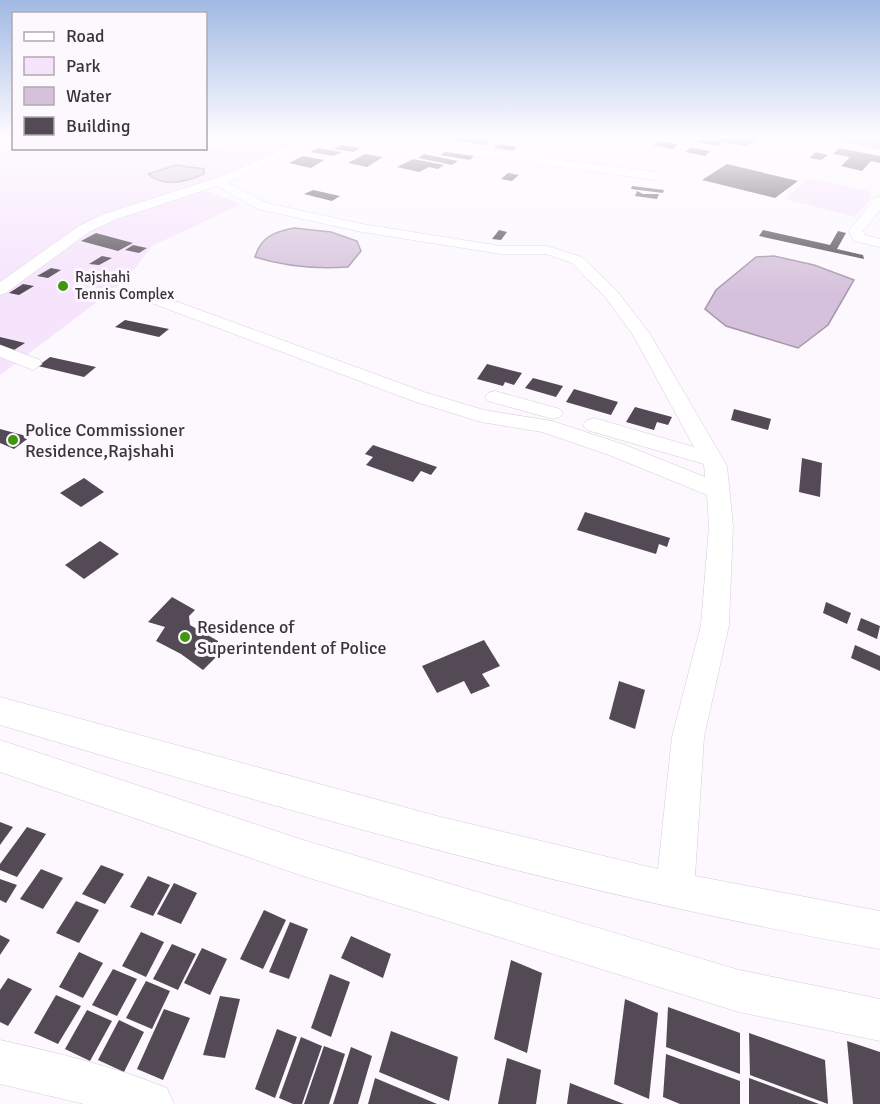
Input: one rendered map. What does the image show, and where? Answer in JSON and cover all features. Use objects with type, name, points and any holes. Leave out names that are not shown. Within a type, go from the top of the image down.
[{"type":"street","points":[[0,290],[84,229],[109,217],[194,190]]},
{"type":"street","points":[[231,190],[263,206],[362,228],[501,250],[547,250],[577,260],[611,294],[641,334],[716,466],[721,526],[715,625],[688,736],[675,889]]},
{"type":"street","points":[[880,201],[856,231],[855,243],[880,243]]},
{"type":"street","points":[[136,292],[420,397],[481,416],[545,426],[617,450],[718,491]]},
{"type":"street","points":[[0,351],[33,364]]},
{"type":"street","points":[[495,397],[712,459]]},
{"type":"street","points":[[0,711],[462,842],[810,919],[880,930]]},
{"type":"street","points":[[0,756],[303,858],[739,991],[880,1020]]},
{"type":"street","points":[[0,1062],[85,1082],[151,1104]]},
{"type":"green space","points":[[0,190],[186,190],[107,216],[0,288]]},
{"type":"green space","name":"Rajshahi Tennis Complex","points":[[200,190],[242,204],[152,246],[126,280],[0,375],[0,292],[86,230]]},
{"type":"green space","points":[[796,190],[862,190],[869,191],[873,196],[855,217],[785,199]]},
{"type":"water","points":[[294,228],[331,232],[357,241],[361,251],[348,267],[301,266],[255,257],[261,244],[270,236]]},
{"type":"water","points":[[774,256],[814,265],[854,280],[828,325],[798,348],[726,326],[705,309],[716,290],[756,257]]},
{"type":"building","points":[[313,190],[340,196],[332,201],[304,194]]},
{"type":"building","points":[[635,190],[664,190],[663,193]]},
{"type":"building","points":[[741,190],[786,190],[775,198]]},
{"type":"building","points":[[637,191],[643,194],[659,194],[657,199],[635,196]]},
{"type":"building","points":[[499,230],[507,232],[501,240],[492,239]]},
{"type":"building","points":[[763,230],[830,245],[838,231],[846,233],[837,249],[863,255],[864,259],[759,236]]},
{"type":"building","points":[[96,233],[133,243],[118,251],[81,241]]},
{"type":"building","points":[[133,245],[147,248],[139,253],[125,250]]},
{"type":"building","points":[[102,256],[112,258],[99,265],[89,264]]},
{"type":"building","points":[[51,268],[61,270],[48,278],[37,276]]},
{"type":"building","points":[[23,284],[34,286],[19,295],[9,293]]},
{"type":"building","points":[[125,320],[169,329],[159,337],[115,327]]},
{"type":"building","points":[[0,337],[25,343],[14,350],[0,346]]},
{"type":"building","points":[[50,357],[96,367],[84,377],[38,366]]},
{"type":"building","points":[[487,364],[522,373],[514,385],[505,382],[503,386],[477,379]]},
{"type":"building","points":[[533,378],[563,386],[556,397],[525,388]]},
{"type":"building","points":[[574,389],[618,402],[611,415],[566,402]]},
{"type":"building","points":[[635,407],[672,417],[668,425],[657,422],[654,430],[626,422]]},
{"type":"building","points":[[734,409],[771,419],[768,430],[731,420]]},
{"type":"building","name":"Police Commissioner Residence,Rajshahi","points":[[0,429],[30,437],[14,449],[0,443]]},
{"type":"building","points":[[373,445],[437,467],[431,475],[421,471],[413,482],[366,465],[373,457],[365,454]]},
{"type":"building","points":[[802,458],[822,463],[820,497],[799,492]]},
{"type":"building","points":[[84,478],[104,492],[81,507],[60,493]]},
{"type":"building","points":[[585,512],[670,538],[667,547],[659,544],[656,554],[577,530]]},
{"type":"building","points":[[100,541],[119,554],[84,579],[65,565]]},
{"type":"building","name":"Residence of Superintendent of Police","points":[[172,597],[195,610],[189,616],[190,625],[218,641],[217,656],[203,670],[181,654],[156,641],[165,627],[148,622]]},
{"type":"building","points":[[826,602],[851,613],[847,624],[823,613]]},
{"type":"building","points":[[861,618],[880,626],[877,639],[857,630]]},
{"type":"building","points":[[484,640],[500,666],[482,674],[490,686],[471,694],[464,681],[437,693],[422,666]]},
{"type":"building","points":[[855,645],[880,656],[880,671],[851,658]]},
{"type":"building","points":[[619,681],[645,690],[635,729],[609,719]]},
{"type":"building","points":[[0,822],[13,827],[0,845]]},
{"type":"building","points":[[27,827],[46,834],[17,877],[0,870],[0,864]]},
{"type":"building","points":[[101,865],[124,874],[105,904],[82,894]]},
{"type":"building","points":[[41,869],[63,878],[43,909],[20,899]]},
{"type":"building","points":[[148,876],[170,885],[153,916],[130,907]]},
{"type":"building","points":[[0,879],[17,885],[6,903],[0,900]]},
{"type":"building","points":[[174,883],[197,893],[181,924],[157,914]]},
{"type":"building","points":[[76,901],[99,910],[79,943],[56,933]]},
{"type":"building","points":[[264,910],[286,920],[263,969],[240,959]]},
{"type":"building","points":[[290,922],[308,929],[289,979],[269,972]]},
{"type":"building","points":[[141,932],[164,942],[146,977],[122,966]]},
{"type":"building","points":[[0,935],[10,940],[0,955]]},
{"type":"building","points":[[351,936],[391,954],[383,978],[341,958]]},
{"type":"building","points":[[172,944],[196,954],[178,990],[153,979]]},
{"type":"building","points":[[202,948],[227,959],[210,995],[184,983]]},
{"type":"building","points":[[79,952],[103,963],[83,998],[59,987]]},
{"type":"building","points":[[511,960],[542,973],[527,1053],[494,1039]]},
{"type":"building","points":[[113,969],[137,979],[117,1016],[92,1005]]},
{"type":"building","points":[[330,974],[350,982],[331,1037],[311,1028]]},
{"type":"building","points":[[8,978],[32,989],[8,1026],[0,1022],[0,990]]},
{"type":"building","points":[[146,981],[170,991],[152,1029],[126,1018]]},
{"type":"building","points":[[56,995],[81,1006],[58,1044],[34,1033]]},
{"type":"building","points":[[220,996],[240,999],[225,1058],[203,1055]]},
{"type":"building","points":[[625,999],[658,1013],[649,1099],[614,1084]]},
{"type":"building","points":[[668,1007],[740,1033],[740,1074],[666,1047]]},
{"type":"building","points":[[164,1009],[190,1018],[163,1080],[137,1069]]},
{"type":"building","points":[[87,1010],[112,1021],[90,1061],[65,1049]]},
{"type":"building","points":[[119,1020],[144,1032],[124,1072],[98,1060]]},
{"type":"building","points":[[277,1029],[297,1037],[275,1098],[255,1089]]},
{"type":"building","points":[[391,1031],[458,1057],[449,1101],[379,1072]]},
{"type":"building","points":[[749,1033],[825,1060],[828,1104],[750,1075]]},
{"type":"building","points":[[301,1037],[322,1046],[302,1104],[293,1104],[279,1098]]},
{"type":"building","points":[[847,1041],[880,1052],[880,1104],[853,1104]]},
{"type":"building","points":[[324,1046],[345,1054],[329,1104],[304,1104]]},
{"type":"building","points":[[351,1047],[372,1056],[358,1104],[333,1104]]},
{"type":"building","points":[[666,1054],[740,1081],[740,1104],[680,1104],[663,1097]]},
{"type":"building","points":[[507,1058],[541,1070],[536,1104],[498,1104]]},
{"type":"building","points":[[375,1078],[437,1104],[368,1104]]},
{"type":"building","points":[[749,1078],[819,1104],[749,1104]]},
{"type":"building","points":[[570,1083],[624,1104],[567,1104]]},
{"type":"place","name":"Rajshahi Tennis Complex","points":[[63,286]]},
{"type":"place","name":"Police Commissioner Residence,Rajshahi","points":[[13,440]]},
{"type":"place","name":"Residence of Superintendent of Police","points":[[185,637]]}]
